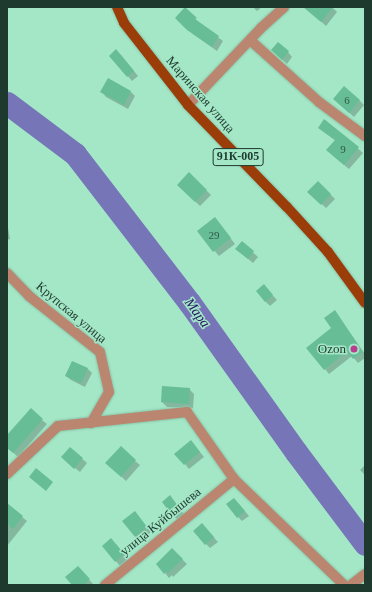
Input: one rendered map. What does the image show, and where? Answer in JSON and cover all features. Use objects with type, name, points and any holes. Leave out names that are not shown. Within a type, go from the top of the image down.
[{"type":"main road","name":"Маринская улица","points":[[117,7],[124,23],[188,106],[323,247],[365,303]]},
{"type":"street","points":[[188,106],[250,40],[284,7]]},
{"type":"street","points":[[250,40],[319,102],[365,136]]},
{"type":"street","name":"Крупская улица","points":[[7,273],[29,296],[100,352],[109,392],[91,423]]},
{"type":"street","points":[[7,474],[58,426],[187,412],[234,480],[350,584],[365,574]]},
{"type":"street","name":"улица Куйбышева","points":[[105,585],[234,480]]},
{"type":"building","points":[[185,7],[197,18],[195,19],[219,36],[212,47],[187,30],[175,18]]},
{"type":"building","points":[[303,7],[333,7],[321,22]]},
{"type":"building","points":[[278,42],[289,51],[282,60],[271,50]]},
{"type":"building","points":[[116,49],[134,71],[127,77],[109,56]]},
{"type":"building","points":[[108,78],[131,91],[124,105],[100,92]]},
{"type":"building","points":[[344,86],[360,100],[349,113],[333,99]]},
{"type":"building","points":[[324,119],[359,147],[344,165],[326,150],[335,140],[318,128]]},
{"type":"building","points":[[189,172],[207,190],[195,202],[177,185]]},
{"type":"building","points":[[318,181],[331,194],[321,205],[307,192]]},
{"type":"building","points":[[215,217],[231,238],[213,252],[197,231]]},
{"type":"building","points":[[242,241],[254,251],[248,259],[235,249]]},
{"type":"building","points":[[264,284],[273,295],[265,302],[256,291]]},
{"type":"building","points":[[335,310],[363,352],[353,359],[347,351],[324,370],[306,348],[331,328],[324,318]]},
{"type":"building","points":[[72,361],[88,368],[81,383],[65,376]]},
{"type":"building","points":[[162,386],[190,388],[189,404],[161,402]]},
{"type":"building","points":[[31,408],[43,419],[13,453],[7,448],[7,435]]},
{"type":"building","points":[[191,440],[200,452],[184,465],[174,454]]},
{"type":"building","points":[[121,446],[136,460],[121,477],[105,463]]},
{"type":"building","points":[[70,447],[83,458],[74,469],[61,457]]},
{"type":"building","points":[[36,468],[53,482],[46,491],[29,477]]},
{"type":"building","points":[[170,495],[180,509],[172,515],[162,502]]},
{"type":"building","points":[[234,498],[245,511],[237,518],[226,504]]},
{"type":"building","points":[[7,503],[23,516],[13,529],[7,523]]},
{"type":"building","points":[[135,511],[147,527],[135,537],[122,521]]},
{"type":"building","points":[[202,523],[214,537],[205,545],[193,531]]},
{"type":"building","points":[[111,538],[124,554],[115,562],[102,546]]},
{"type":"building","points":[[172,548],[183,559],[168,573],[167,571],[164,574],[156,564]]},
{"type":"building","points":[[78,566],[90,579],[84,585],[72,585],[65,577]]},
{"type":"waterway","name":"Мара","points":[[7,103],[75,154],[189,302],[296,452],[365,544]]},
{"type":"place","name":"Ozon","points":[[354,349]]}]
